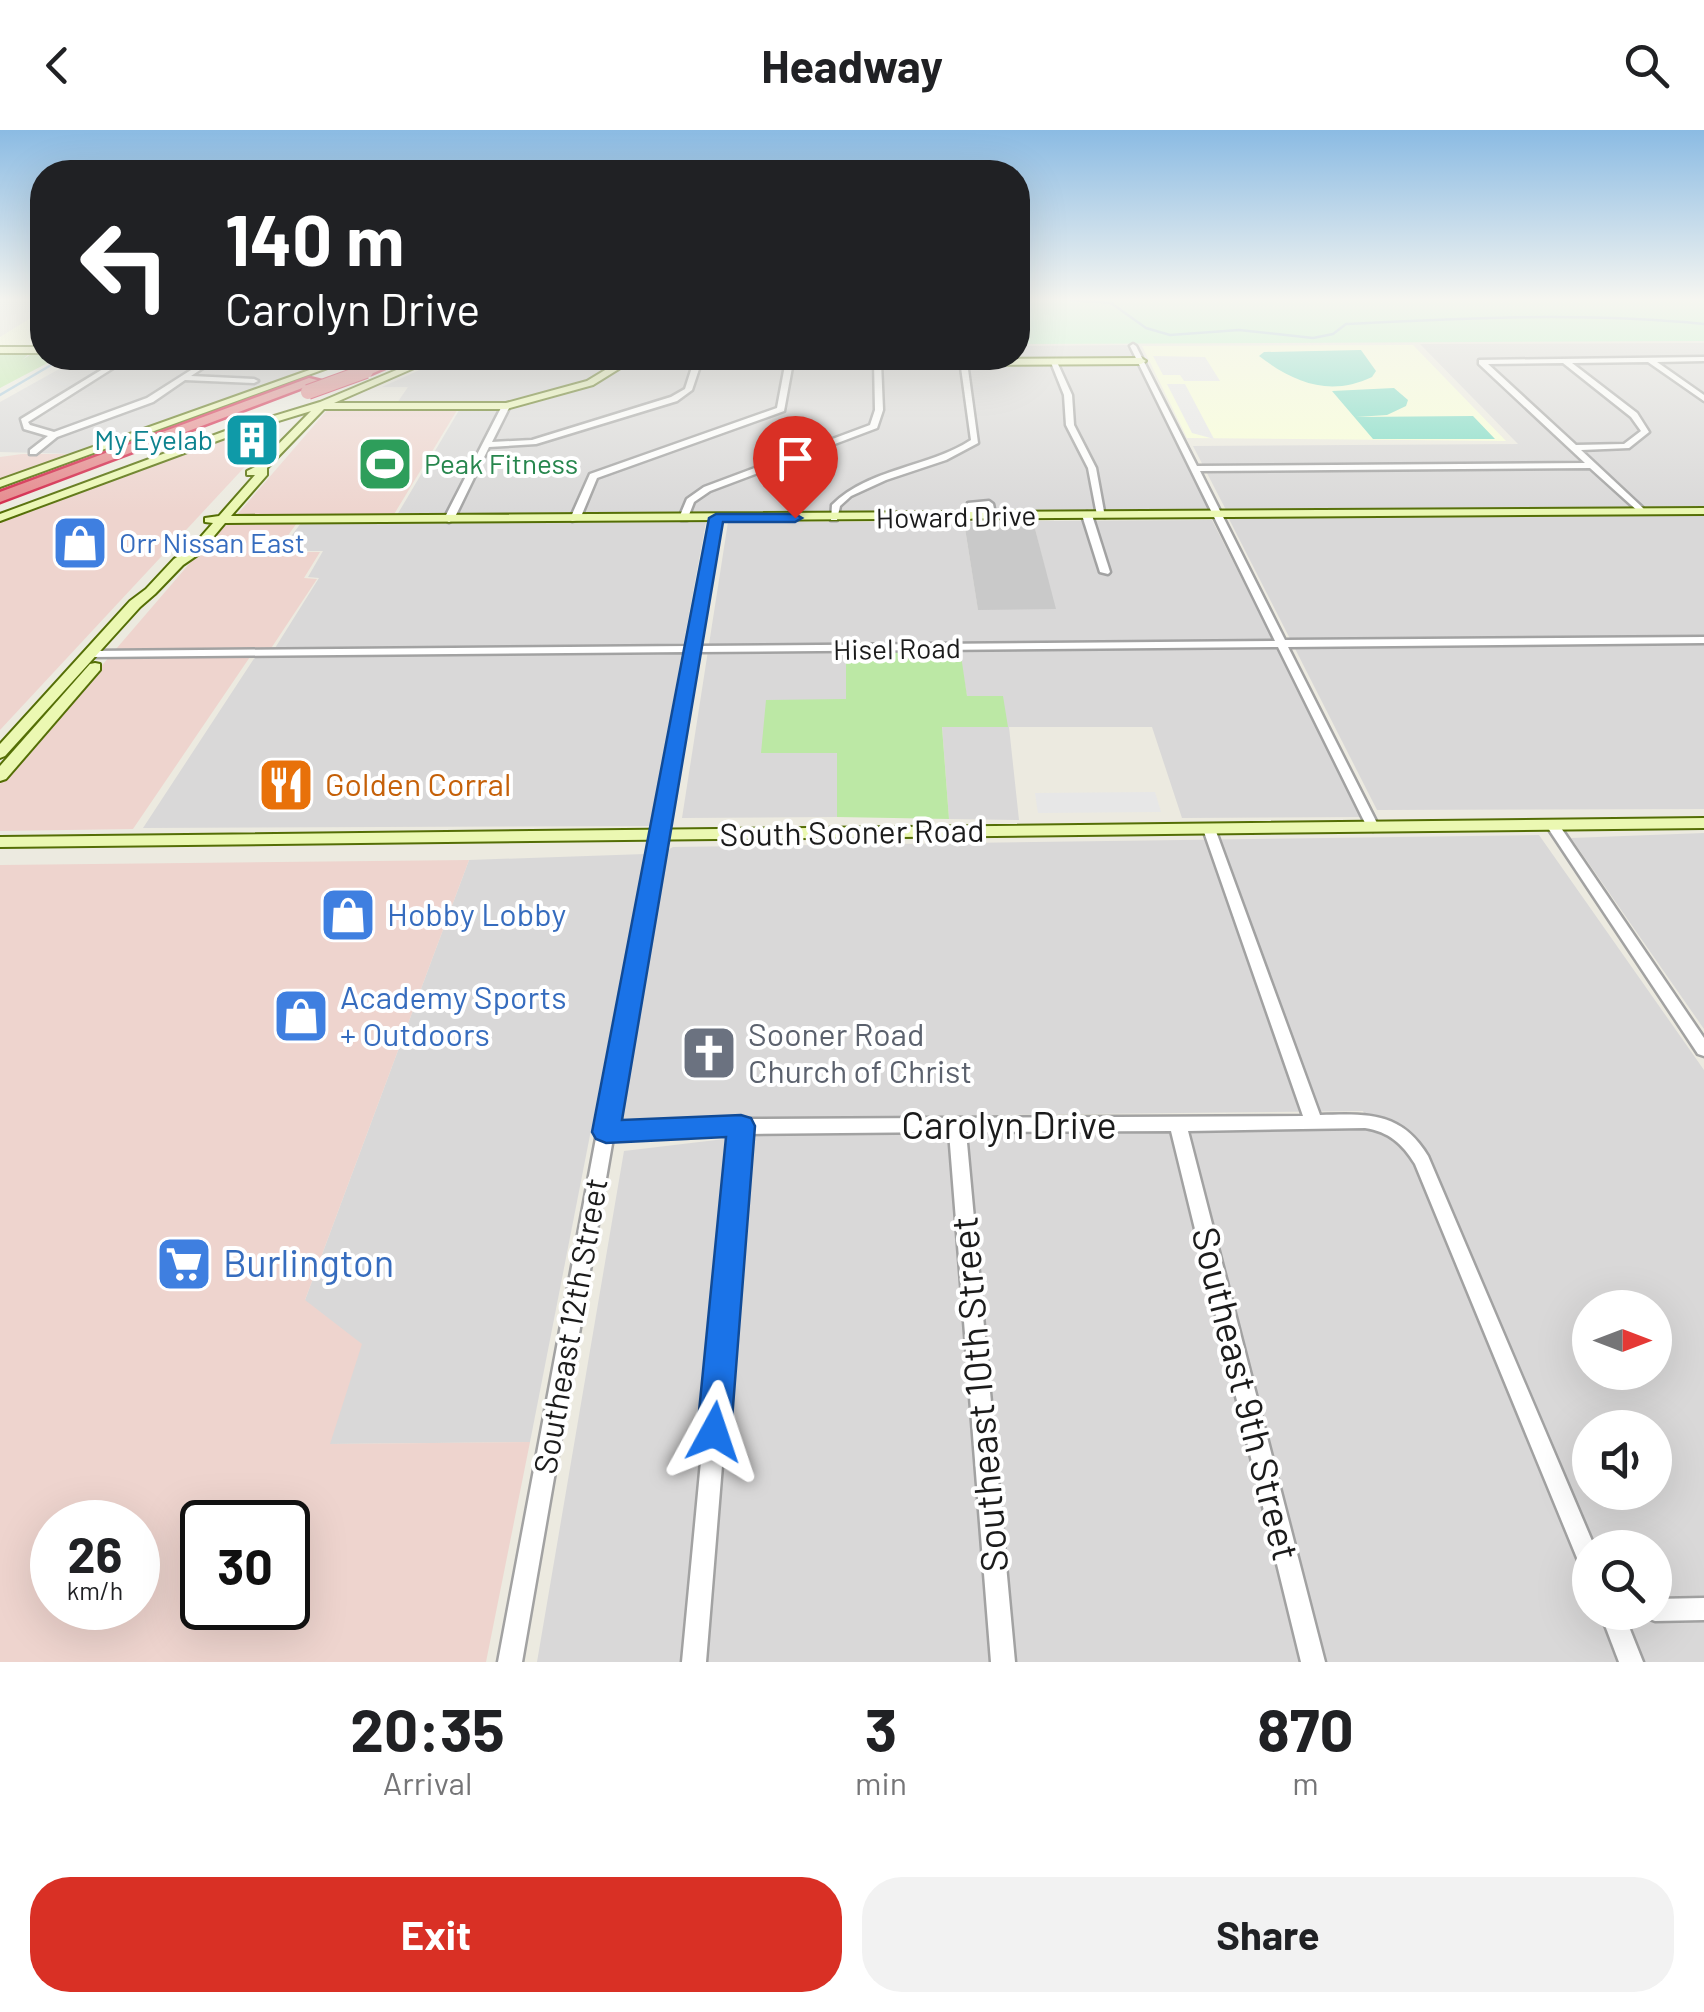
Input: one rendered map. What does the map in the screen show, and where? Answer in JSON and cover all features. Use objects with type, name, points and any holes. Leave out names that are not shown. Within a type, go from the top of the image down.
[{"type":"highway","points":[[0,505],[310,394],[351,371]]},
{"type":"highway","points":[[0,497],[310,394]]},
{"type":"highway","points":[[84,466],[141,434]]},
{"type":"highway","points":[[68,480],[164,457]]},
{"type":"street","points":[[54,436],[27,427],[24,421],[103,371]]},
{"type":"street","points":[[33,452],[54,436],[140,405],[194,371]]},
{"type":"street","points":[[0,484],[314,371]]},
{"type":"street","points":[[0,518],[274,418],[336,371]]},
{"type":"street","points":[[0,752],[48,700],[149,604],[148,597],[184,556],[181,552],[215,520],[251,473],[262,468],[357,371]]},
{"type":"street","points":[[322,404],[399,371]]},
{"type":"street","points":[[310,394],[322,404],[506,406],[598,380],[607,371]]},
{"type":"street","points":[[487,445],[533,442],[674,398],[688,390],[694,371]]},
{"type":"street","points":[[575,519],[584,489],[593,476],[781,408],[787,371]]},
{"type":"street","points":[[684,518],[690,501],[707,489],[874,426],[879,410],[877,371]]},
{"type":"street","points":[[834,518],[836,505],[850,493],[953,454],[975,440],[964,371]]},
{"type":"street","points":[[1057,371],[1068,395],[1070,425],[1092,468],[1102,515]]},
{"type":"street","points":[[1147,371],[1374,827]]},
{"type":"street","points":[[1490,371],[1640,510]]},
{"type":"street","points":[[1573,448],[1626,446],[1644,432],[1634,416],[1579,371]]},
{"type":"street","points":[[1665,371],[1704,399]]},
{"type":"street","points":[[184,378],[254,381]]},
{"type":"street","points":[[336,389],[358,388]]},
{"type":"street","points":[[288,438],[284,435],[300,418],[310,394]]},
{"type":"street","points":[[449,519],[506,406]]},
{"type":"street","points":[[274,418],[300,418]]},
{"type":"street","points":[[1196,469],[1592,466]]},
{"type":"street","name":"Howard Drive","points":[[215,520],[1704,510]]},
{"type":"street","points":[[1087,516],[1105,572]]},
{"type":"street","name":"Southeast 12th Street","points":[[510,1662],[716,518]]},
{"type":"street","name":"Hisel Road","points":[[99,654],[1704,640]]},
{"type":"street","points":[[0,776],[99,654]]},
{"type":"street","points":[[48,700],[65,700]]},
{"type":"street","name":"South Sooner Road","points":[[0,842],[1704,823]]},
{"type":"street","points":[[1552,825],[1704,1050]]},
{"type":"street","points":[[1210,829],[1314,1123]]},
{"type":"street","name":"Carolyn Drive","points":[[606,1132],[741,1126],[1314,1123],[1391,1126],[1408,1137],[1576,1530]]},
{"type":"street","points":[[694,1662],[741,1126]]},
{"type":"street","name":"Southeast 10th Street","points":[[957,1126],[1003,1662]]},
{"type":"street","name":"Southeast 9th Street","points":[[1178,1126],[1313,1662]]},
{"type":"street","points":[[1672,1610],[1704,1609]]},
{"type":"street","points":[[1619,1630],[1632,1662]]},
{"type":"shaded area","points":[[55,371],[300,371],[77,454],[0,452],[0,402]]},
{"type":"shaded area","points":[[416,371],[1142,371],[1211,510],[397,515],[461,407],[489,407],[492,403],[397,403],[408,387],[382,387]]},
{"type":"shaded area","points":[[1154,371],[1439,371],[1506,441],[1187,438]]},
{"type":"shaded area","points":[[1161,371],[1214,371],[1220,381],[1184,381],[1180,375],[1163,375]]},
{"type":"shaded area","points":[[1376,371],[1372,377],[1342,386],[1313,384],[1286,373]]},
{"type":"shaded area","points":[[1447,371],[1704,371],[1704,507],[1226,510],[1193,446],[1518,444]]},
{"type":"shaded area","points":[[1167,384],[1185,384],[1214,439],[1192,433]]},
{"type":"shaded area","points":[[1394,388],[1408,400],[1406,406],[1387,415],[1356,417],[1473,416],[1495,439],[1373,439],[1332,391]]},
{"type":"shaded area","points":[[459,407],[393,516],[236,516],[329,408]]},
{"type":"shaded area","points":[[263,424],[280,429],[0,730],[0,523]]},
{"type":"shaded area","points":[[77,454],[0,481],[0,457]]},
{"type":"shaded area","points":[[1704,512],[1704,809],[1377,810],[1229,519]]},
{"type":"shaded area","points":[[1212,520],[1362,817],[1182,818],[1152,727],[1009,727],[1019,820],[949,819],[942,726],[1008,727],[967,697],[958,642],[846,643],[846,699],[837,753],[837,817],[682,818],[728,522],[964,522],[978,609],[1055,609],[1033,521]]},
{"type":"shaded area","points":[[1033,521],[1056,609],[978,610],[964,522]]},
{"type":"shaded area","points":[[706,522],[650,826],[143,828],[255,657],[270,656],[319,578],[308,577],[323,551],[280,551],[301,523]]},
{"type":"shaded area","points":[[232,523],[297,523],[276,552],[320,552],[304,578],[317,579],[270,650],[254,651],[133,829],[0,831],[0,784],[220,528]]},
{"type":"shaded area","points":[[1155,792],[1161,812],[1038,813],[1035,793]]},
{"type":"shaded area","points":[[1704,833],[1704,1029],[1571,838]]},
{"type":"shaded area","points":[[1539,835],[1704,1070],[1704,1662],[537,1662],[624,1151],[758,1135],[1371,1129],[1363,1111],[622,1119],[662,853],[673,847]]},
{"type":"shaded area","points":[[645,854],[530,1442],[329,1444],[305,1300],[469,860]]},
{"type":"shaded area","points":[[469,860],[305,1300],[362,1344],[330,1444],[530,1442],[486,1662],[0,1662],[0,865]]},
{"type":"green space","points":[[0,371],[31,371],[0,388]]},
{"type":"green space","points":[[846,642],[959,642],[967,696],[1003,696],[1008,727],[942,727],[949,819],[837,817],[837,753],[761,753],[766,700],[846,699]]},
{"type":"waterway","points":[[0,395],[40,371]]},
{"type":"place","name":"My Eyelab","points":[[252,440]]},
{"type":"place","name":"Peak Fitness","points":[[385,464]]},
{"type":"place","name":"Orr Nissan East","points":[[80,543]]},
{"type":"place","name":"Golden Corral","points":[[286,785]]},
{"type":"place","name":"Hobby Lobby","points":[[348,915]]},
{"type":"place","name":"Academy Sports + Outdoors","points":[[301,1016]]},
{"type":"place","name":"Sooner Road Church of Christ","points":[[709,1053]]},
{"type":"place","name":"Burlington","points":[[184,1264]]},
{"type":"route","points":[[714,1432],[741,1126],[606,1132],[716,518],[795,518]]}]
